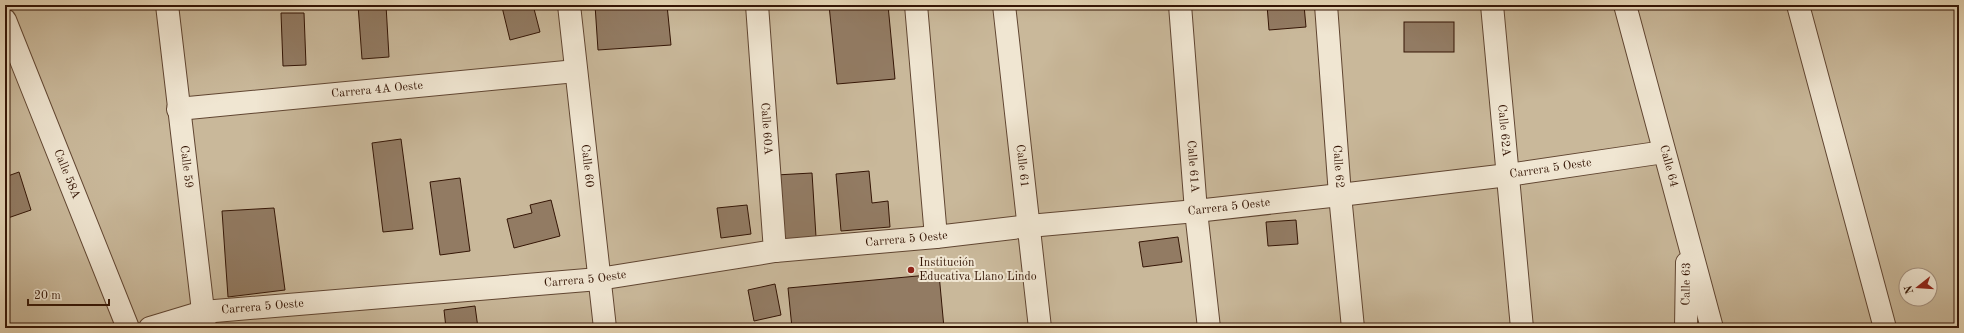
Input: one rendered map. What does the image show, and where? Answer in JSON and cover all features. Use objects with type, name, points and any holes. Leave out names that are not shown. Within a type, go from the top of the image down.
[{"type":"street","name":"Calle 59","points":[[167,5],[178,109],[204,320]]},
{"type":"street","name":"Calle 60","points":[[569,5],[605,328]]},
{"type":"street","name":"Calle 60A","points":[[757,5],[775,251]]},
{"type":"street","points":[[916,5],[936,237]]},
{"type":"street","name":"Calle 61","points":[[1004,5],[1040,328]]},
{"type":"street","name":"Calle 61A","points":[[1180,5],[1196,211],[1209,328]]},
{"type":"street","name":"Calle 62","points":[[1326,5],[1340,195],[1354,328]]},
{"type":"street","name":"Calle 62A","points":[[1492,5],[1522,328]]},
{"type":"street","name":"Calle 64","points":[[1625,5],[1712,328]]},
{"type":"street","points":[[1798,5],[1885,328]]},
{"type":"street","name":"Calle 58A","points":[[5,20],[128,328]]},
{"type":"street","name":"Carrera 4A Oeste","points":[[178,109],[576,71]]},
{"type":"street","name":"Carrera 5 Oeste","points":[[150,328],[204,320],[599,279],[775,251],[936,237],[1029,226],[1196,211],[1340,195],[1508,175],[1664,152]]},
{"type":"street","name":"Calle 63","points":[[1686,328],[1688,239]]},
{"type":"shaded area","points":[[5,5],[1959,5],[1959,328],[5,328]]},
{"type":"building","points":[[358,5],[386,5],[389,57],[362,59]]},
{"type":"building","points":[[509,5],[533,5],[540,32],[510,40],[502,7]]},
{"type":"building","points":[[595,5],[667,5],[671,45],[598,50]]},
{"type":"building","points":[[829,5],[888,5],[895,79],[837,84]]},
{"type":"building","points":[[1267,5],[1304,5],[1306,27],[1269,30]]},
{"type":"building","points":[[281,13],[304,13],[306,65],[283,66]]},
{"type":"building","points":[[1404,22],[1454,22],[1454,52],[1404,52]]},
{"type":"building","points":[[401,139],[413,229],[383,232],[372,143]]},
{"type":"building","points":[[869,171],[872,203],[888,201],[890,227],[841,231],[836,174]]},
{"type":"building","points":[[19,172],[31,210],[5,219],[5,177]]},
{"type":"building","points":[[812,173],[816,237],[779,240],[776,175]]},
{"type":"building","points":[[460,178],[470,251],[440,255],[430,182]]},
{"type":"building","points":[[551,200],[560,236],[514,248],[507,219],[532,213],[530,205]]},
{"type":"building","points":[[747,205],[751,234],[721,238],[717,208]]},
{"type":"building","points":[[274,208],[285,290],[228,297],[222,211]]},
{"type":"building","points":[[1296,220],[1298,244],[1268,246],[1266,222]]},
{"type":"building","points":[[1178,237],[1182,262],[1143,267],[1139,242]]},
{"type":"building","points":[[939,274],[944,328],[792,328],[788,288]]},
{"type":"building","points":[[775,284],[781,315],[754,321],[748,290]]},
{"type":"building","points":[[475,306],[478,328],[446,328],[444,310]]},
{"type":"place","name":"Institución Educativa Llano Lindo","points":[[911,270]]}]
